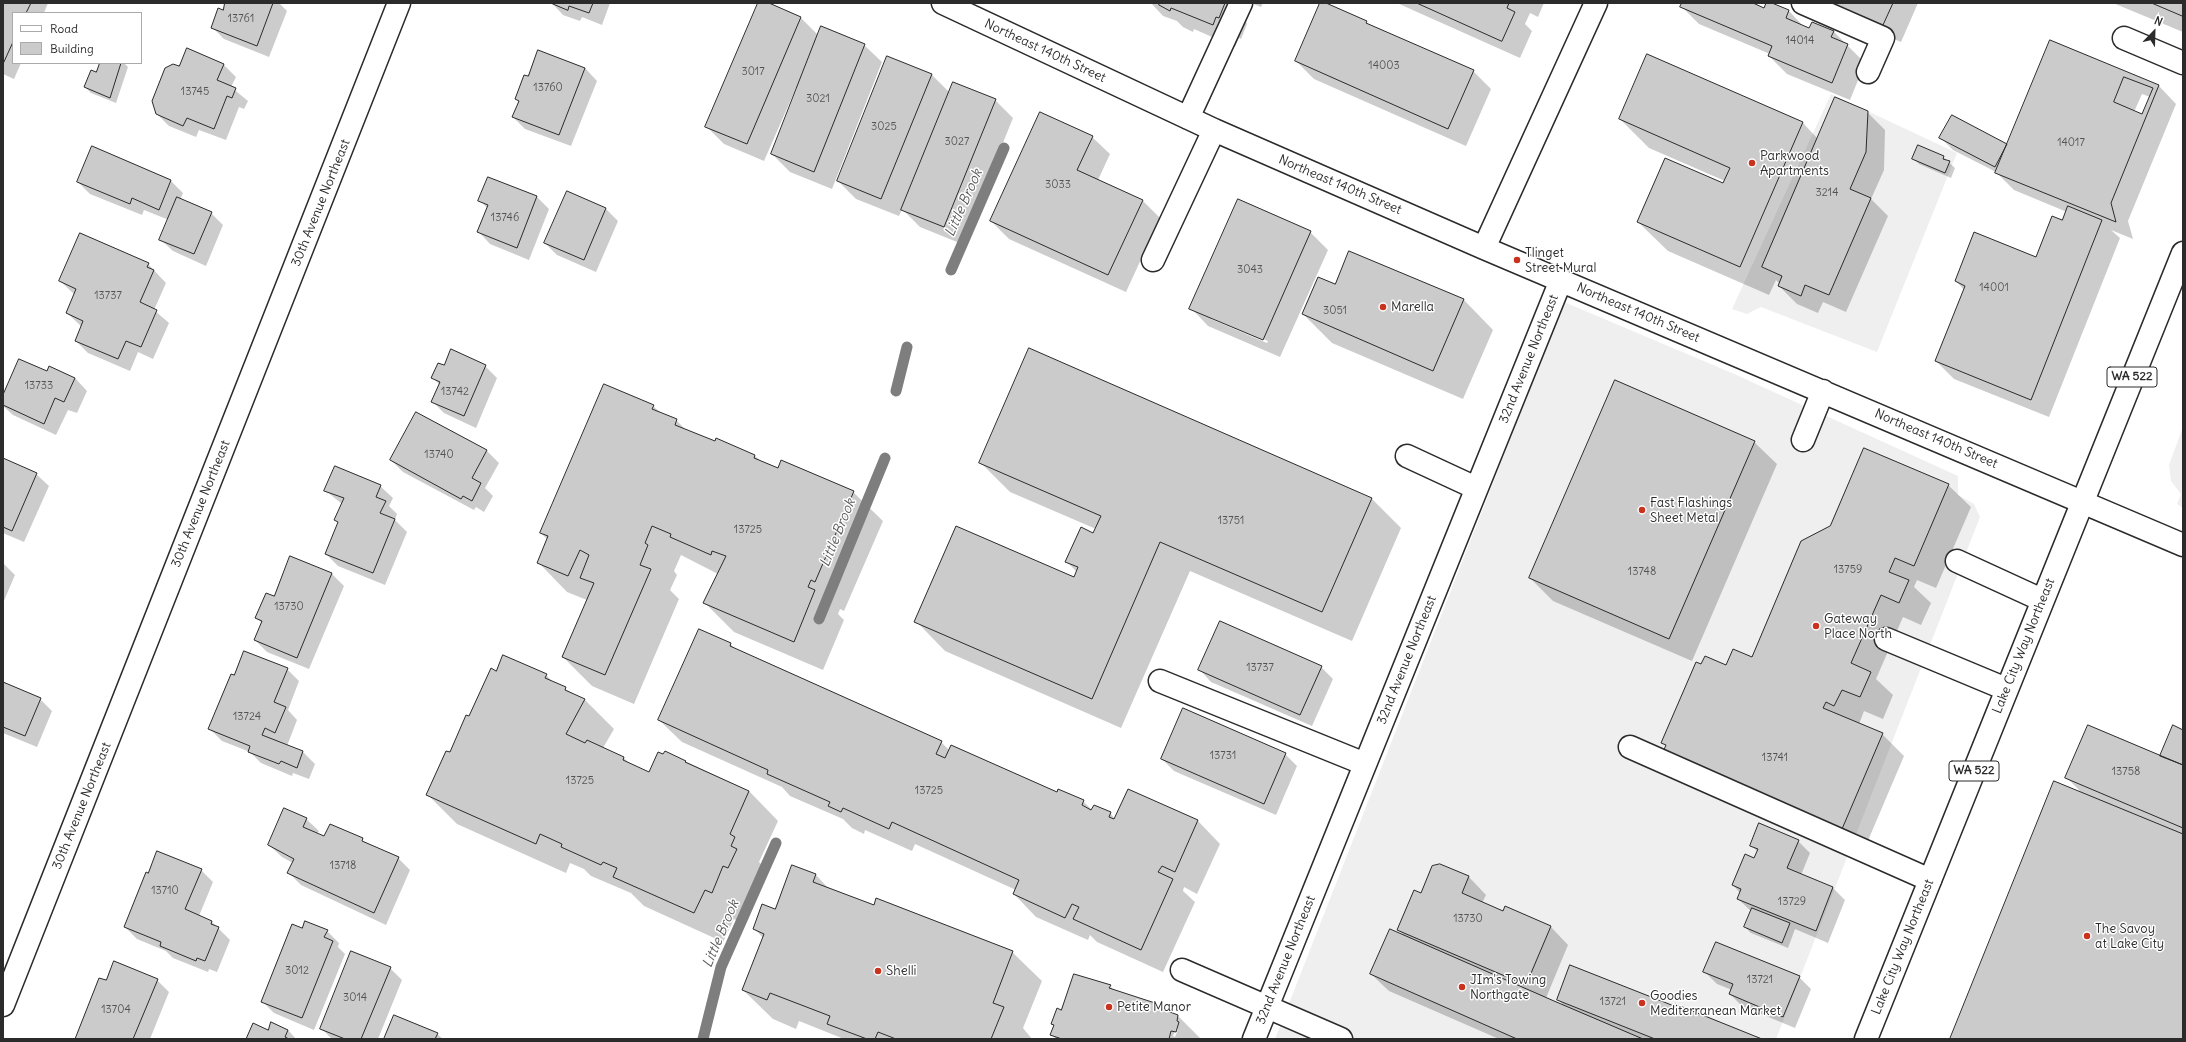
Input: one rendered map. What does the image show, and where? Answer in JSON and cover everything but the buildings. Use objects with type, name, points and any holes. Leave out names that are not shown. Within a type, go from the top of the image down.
[{"type":"street","name":"30th Avenue Northeast","points":[[3,1005],[398,3]]},
{"type":"street","name":"Northeast 140th Street","points":[[943,3],[1214,130],[1484,248],[2183,545]]},
{"type":"street","points":[[1188,118],[1242,3]]},
{"type":"street","points":[[1484,248],[1596,3]]},
{"type":"street","points":[[1803,3],[1883,38],[1868,72]]},
{"type":"street","points":[[2124,38],[2183,63]]},
{"type":"street","points":[[1153,260],[1214,130]]},
{"type":"street","name":"Lake City Way Northeast","points":[[1866,1039],[2081,502],[2183,253]]},
{"type":"street","name":"32nd Avenue Northeast","points":[[1254,1039],[1561,280]]},
{"type":"street","points":[[1803,440],[1823,391]]},
{"type":"street","points":[[1407,456],[1476,488]]},
{"type":"street","points":[[1957,561],[2042,600]]},
{"type":"street","points":[[1886,639],[2006,688]]},
{"type":"street","points":[[1160,681],[1365,764]]},
{"type":"street","points":[[1630,747],[1930,880]]},
{"type":"street","points":[[1182,970],[1341,1039]]},
{"type":"shaded area","points":[[1831,94],[1957,153],[1877,352],[1761,307],[1747,314],[1732,309]]},
{"type":"shaded area","points":[[1564,302],[1732,373],[1958,476],[1958,495],[1974,504],[1980,517],[1776,1039],[1275,1039]]},
{"type":"shaded area","points":[[2183,427],[2183,508],[2177,504],[2181,494],[2171,481],[2169,465]]},
{"type":"waterway","name":"Little Brook","points":[[951,270],[1004,148]]},
{"type":"waterway","name":"Little Brook","points":[[896,391],[907,347]]},
{"type":"waterway","name":"Little Brook","points":[[819,619],[885,458]]},
{"type":"waterway","name":"Little Brook","points":[[703,1039],[721,967],[776,843]]},
{"type":"place","name":"Parkwood Apartments","points":[[1752,163]]},
{"type":"place","name":"Tlinget Street Mural","points":[[1517,260]]},
{"type":"place","name":"Marella","points":[[1383,307]]},
{"type":"place","name":"Fast Flashings Sheet Metal","points":[[1642,510]]},
{"type":"place","name":"Gateway Place North","points":[[1816,626]]},
{"type":"place","name":"The Savoy at Lake City","points":[[2087,936]]},
{"type":"place","name":"Shelli","points":[[878,971]]},
{"type":"place","name":"JIm's Towing Northgate","points":[[1462,987]]},
{"type":"place","name":"Goodies Mediterranean Market","points":[[1642,1003]]},
{"type":"place","name":"Petite Manor","points":[[1109,1007]]}]
